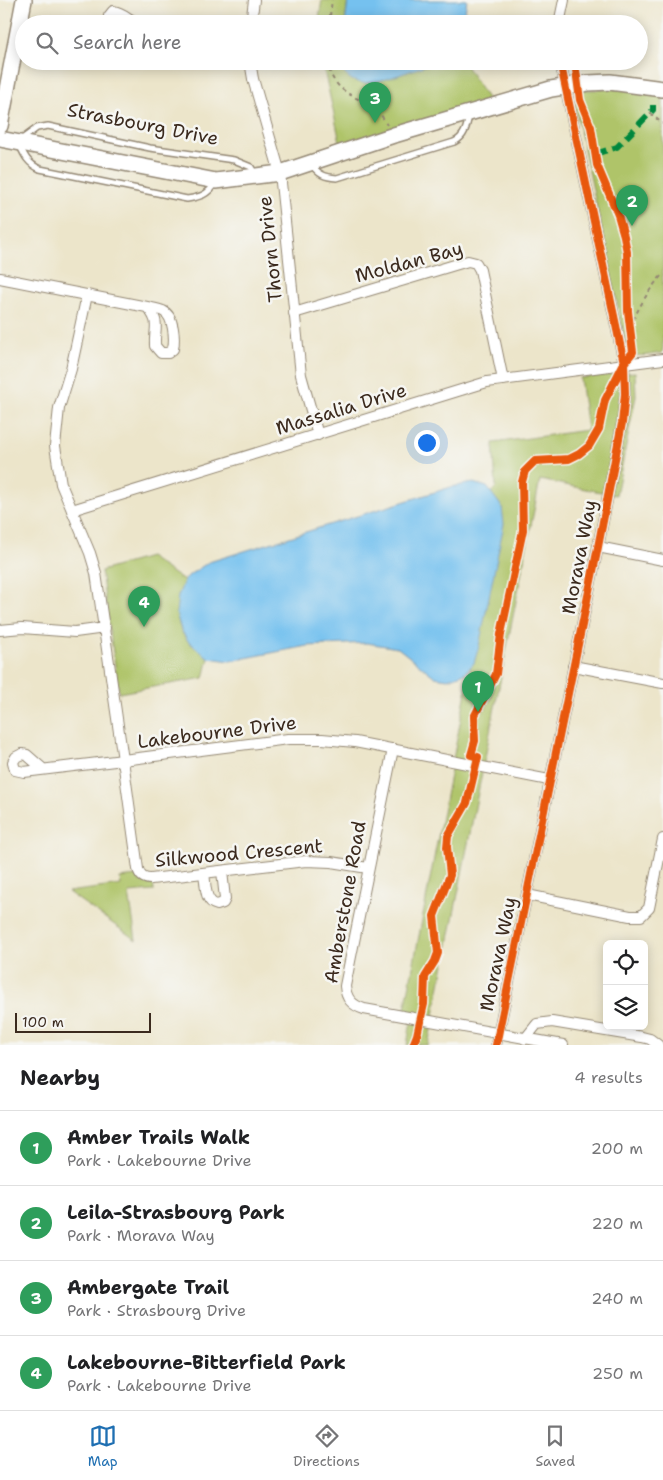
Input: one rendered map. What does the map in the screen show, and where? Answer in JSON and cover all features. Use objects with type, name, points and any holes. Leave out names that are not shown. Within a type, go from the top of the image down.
[{"type":"street","points":[[21,15],[24,0]]},
{"type":"street","points":[[252,15],[254,0]]},
{"type":"street","points":[[561,15],[564,0]]},
{"type":"street","points":[[110,15],[114,11],[125,15]]},
{"type":"street","points":[[0,126],[15,47]]},
{"type":"street","name":"Thorn Drive","points":[[252,70],[280,173],[301,375],[318,434]]},
{"type":"street","name":"Morava Way","points":[[496,1045],[598,547],[622,423],[625,394],[624,364],[562,70]]},
{"type":"street","points":[[0,139],[216,181],[280,173],[469,112],[565,86],[588,82],[610,82],[663,89]]},
{"type":"street","name":"Moldan Bay","points":[[294,313],[468,261],[476,263],[480,270],[503,380]]},
{"type":"street","points":[[0,278],[148,307]]},
{"type":"street","name":"Lakebourne Drive","points":[[87,295],[71,369],[59,408],[55,446],[58,471],[64,493],[90,553],[96,573],[123,760],[288,740],[322,738],[393,749],[549,780]]},
{"type":"street","name":"Massalia Drive","points":[[72,510],[487,382],[663,359]]},
{"type":"street","points":[[598,547],[663,560]]},
{"type":"street","points":[[0,630],[22,628],[75,632],[105,628]]},
{"type":"street","points":[[573,666],[663,683]]},
{"type":"street","name":"Amberstone Road","points":[[393,749],[345,986],[350,1001],[364,1009],[563,1045]]},
{"type":"street","points":[[43,769],[123,760]]},
{"type":"street","name":"Silkwood Crescent","points":[[123,760],[138,868],[140,875],[145,879],[311,861],[332,862],[368,868]]},
{"type":"street","points":[[527,895],[630,916],[641,916],[649,908],[663,839]]},
{"type":"street","points":[[204,873],[208,899],[212,904],[217,905],[226,899],[222,871]]},
{"type":"street","points":[[525,1039],[537,1024],[552,1022],[642,1037],[650,1039],[658,1045]]},
{"type":"lane","points":[[310,163],[318,172],[326,177],[337,178],[454,142],[459,140],[464,134],[469,112]]},
{"type":"lane","name":"Strasbourg Drive","points":[[18,142],[37,128],[48,126],[150,148],[234,160],[252,168],[258,177]]},
{"type":"lane","points":[[18,142],[24,157],[32,165],[40,169],[187,199],[202,197],[212,189],[216,181]]},
{"type":"path","points":[[330,15],[332,0]]},
{"type":"path","points":[[329,70],[333,81],[380,115],[387,125]]},
{"type":"path","points":[[650,113],[663,124]]},
{"type":"path","points":[[630,330],[643,300],[652,285],[663,274]]},
{"type":"path","points":[[628,311],[630,330]]},
{"type":"green space","points":[[322,0],[348,0],[346,15],[320,15]]},
{"type":"green space","points":[[324,70],[348,70],[362,83],[377,81],[410,70],[469,70],[488,100],[341,146]]},
{"type":"green space","points":[[622,89],[663,96],[663,347],[662,353],[648,355],[634,354],[627,349],[574,101],[575,95],[579,90]]},
{"type":"green space","points":[[635,372],[636,396],[616,495],[540,480],[428,1045],[407,1045],[411,1021],[403,1019],[471,666],[474,663],[502,507],[491,493],[496,487],[493,443],[587,430],[580,378]]},
{"type":"green space","points":[[149,557],[184,581],[178,604],[179,625],[190,643],[209,658],[204,678],[119,693],[101,571]]},
{"type":"green space","points":[[136,876],[139,881],[153,883],[154,891],[129,893],[136,940],[68,892],[121,885],[120,878]]},
{"type":"water","points":[[348,0],[467,0],[464,15],[346,15]]},
{"type":"water","points":[[343,70],[412,70],[370,83],[354,81]]},
{"type":"water","points":[[473,483],[487,487],[502,507],[504,524],[479,646],[474,663],[465,673],[448,679],[435,677],[398,648],[367,643],[307,646],[230,661],[209,658],[188,641],[181,630],[176,613],[178,596],[184,581],[189,575],[209,562],[451,487]]},
{"type":"marked path","points":[[595,154],[617,147],[653,110],[653,105]]},
{"type":"cycle path","points":[[496,1045],[598,547],[622,423],[625,394],[624,363],[562,70]]},
{"type":"cycle path","points":[[413,1045],[424,1004],[425,977],[438,953],[434,916],[450,875],[447,847],[448,836],[467,803],[478,757],[471,755],[475,741],[474,717],[496,674],[501,634],[523,530],[522,482],[525,471],[535,461],[569,459],[589,446],[599,429],[605,400],[624,363],[633,352],[628,311],[627,252],[624,236],[618,215],[597,165],[591,127],[580,100],[576,70]]},
{"type":"place","name":"Ambergate Trail","points":[[375,123]]},
{"type":"place","name":"Leila-Strasbourg Park","points":[[632,226]]},
{"type":"place","name":"Lakebourne-Bitterfield Park","points":[[144,627]]},
{"type":"place","name":"Amber Trails Walk","points":[[478,712]]}]
